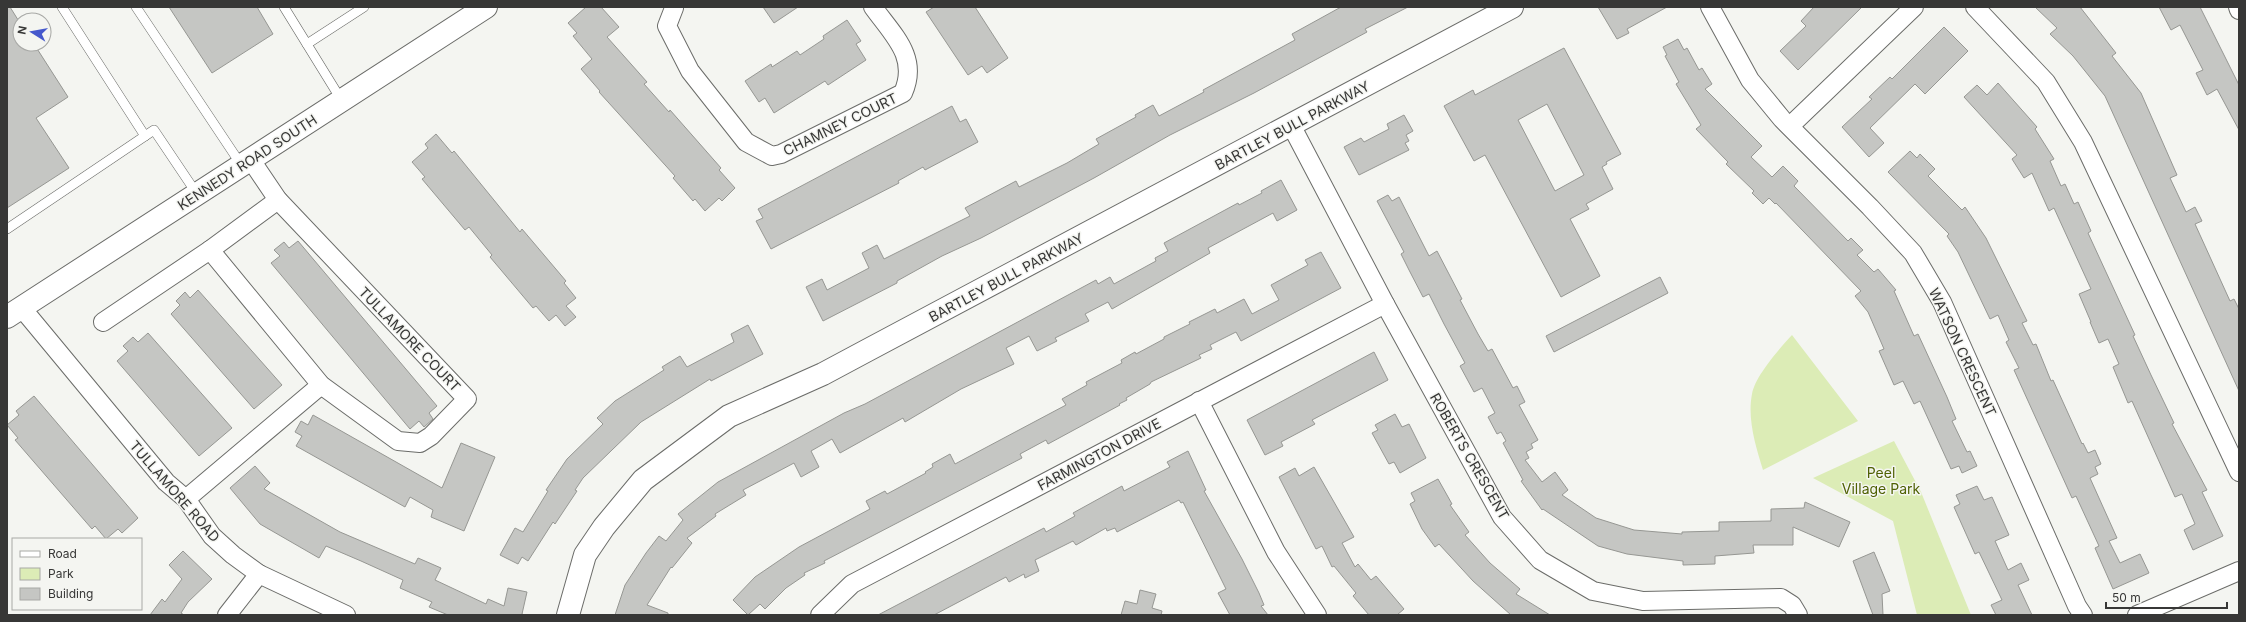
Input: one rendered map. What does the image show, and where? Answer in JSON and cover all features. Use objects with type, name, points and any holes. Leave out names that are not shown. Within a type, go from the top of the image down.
[{"type":"street","name":"KENNEDY ROAD SOUTH","points":[[14,312],[247,163],[484,7]]},
{"type":"street","name":"CHAMNEY COURT","points":[[674,8],[667,26],[690,71],[746,142],[772,156],[781,154],[903,93],[908,82],[907,54],[873,7]]},
{"type":"street","name":"BARTLEY BULL PARKWAY","points":[[568,615],[571,597],[585,555],[604,527],[643,480],[729,416],[829,371],[1512,7]]},
{"type":"street","name":"WATSON CRESCENT","points":[[1710,7],[1750,80],[1782,119],[1913,253],[1942,302],[2077,606],[2083,615]]},
{"type":"street","points":[[1790,126],[1914,7]]},
{"type":"street","points":[[1975,7],[2046,82],[2082,142],[2239,472]]},
{"type":"street","name":"ROBERTS CRESCENT","points":[[1292,125],[1385,304],[1502,517],[1540,560],[1593,591],[1643,601],[1781,598],[1792,605],[1798,615]]},
{"type":"street","name":"TULLAMORE COURT","points":[[210,250],[321,385],[398,441],[420,444],[432,436],[467,399],[278,200],[247,163]]},
{"type":"street","points":[[103,322],[210,250],[278,200]]},
{"type":"street","name":"FARMINGTON DRIVE","points":[[820,615],[852,584],[1385,304]]},
{"type":"street","name":"TULLAMORE ROAD","points":[[14,312],[166,482],[186,499],[212,536],[232,556],[259,574],[346,615]]},
{"type":"street","points":[[186,499],[321,385]]},
{"type":"street","points":[[1199,401],[1276,552],[1317,615]]},
{"type":"street","points":[[2137,615],[2239,571]]},
{"type":"street","points":[[227,615],[259,574]]},
{"type":"lane","points":[[62,7],[145,136]]},
{"type":"lane","points":[[136,7],[247,163]]},
{"type":"lane","points":[[284,7],[342,101]]},
{"type":"lane","points":[[307,44],[364,7]]},
{"type":"lane","points":[[7,229],[154,130],[197,194]]},
{"type":"green space","points":[[1792,335],[1858,421],[1763,470],[1751,423],[1752,394],[1754,387],[1763,371]]},
{"type":"green space","name":"Peel Village Park","points":[[1894,441],[1921,492],[1971,615],[1917,615],[1893,521],[1813,478]]},
{"type":"building","points":[[7,7],[10,7],[13,12],[12,52],[39,52],[68,97],[36,118],[69,168],[7,208]]},
{"type":"building","points":[[169,7],[257,7],[273,34],[212,73]]},
{"type":"building","points":[[586,7],[601,7],[619,27],[607,37],[647,82],[644,84],[669,112],[670,110],[721,168],[719,170],[735,188],[722,201],[719,198],[705,211],[695,199],[693,201],[673,178],[675,176],[599,92],[600,91],[581,69],[592,59],[573,36],[577,33],[568,23]]},
{"type":"building","points":[[763,7],[798,7],[774,23]]},
{"type":"building","points":[[934,7],[975,7],[1008,58],[987,73],[982,66],[968,75],[926,12]]},
{"type":"building","points":[[1341,7],[1408,7],[1365,29],[1367,32],[1254,93],[1170,135],[1094,178],[981,238],[942,256],[897,281],[897,283],[823,321],[806,287],[822,279],[827,290],[869,268],[862,253],[877,245],[884,259],[970,216],[965,208],[1016,181],[1019,187],[1067,163],[1099,144],[1096,139],[1136,117],[1135,115],[1153,105],[1159,116],[1204,92],[1203,90],[1295,40],[1292,34]]},
{"type":"building","points":[[1598,7],[1667,7],[1627,29],[1629,33],[1617,39]]},
{"type":"building","points":[[1814,7],[1862,7],[1798,70],[1780,51],[1806,26],[1801,21]]},
{"type":"building","points":[[2035,7],[2080,7],[2116,53],[2112,56],[2141,93],[2177,175],[2170,178],[2186,212],[2195,207],[2202,221],[2195,224],[2230,301],[2234,299],[2239,309],[2239,391],[2105,96],[2073,56],[2050,34],[2057,28]]},
{"type":"building","points":[[2159,7],[2200,7],[2239,85],[2239,130],[2217,89],[2207,95],[2196,73],[2203,70],[2180,25],[2171,30]]},
{"type":"building","points":[[847,20],[861,41],[856,44],[866,60],[828,85],[825,81],[774,113],[765,98],[759,102],[745,81],[771,64],[772,67],[797,51],[800,55],[824,39],[823,36]]},
{"type":"building","points":[[1944,27],[1968,51],[1925,94],[1915,84],[1870,128],[1884,143],[1869,157],[1842,127],[1872,99],[1869,97],[1890,77],[1892,79]]},
{"type":"building","points":[[1678,39],[1684,50],[1687,48],[1699,70],[1702,68],[1712,84],[1705,89],[1762,146],[1751,157],[1772,177],[1783,166],[1798,181],[1794,186],[1848,241],[1851,238],[1863,250],[1857,255],[1874,272],[1878,269],[1896,290],[1894,291],[1914,336],[1918,334],[1947,397],[1956,419],[1952,421],[1967,452],[1970,451],[1977,466],[1962,473],[1959,466],[1951,469],[1920,401],[1914,404],[1903,381],[1894,385],[1879,351],[1884,349],[1868,312],[1855,296],[1861,291],[1776,203],[1775,204],[1769,198],[1763,204],[1752,193],[1754,191],[1726,164],[1728,162],[1696,129],[1701,125],[1676,84],[1679,82],[1665,56],[1667,55],[1663,47]]},
{"type":"building","points":[[1564,48],[1621,154],[1606,162],[1607,164],[1602,167],[1613,189],[1586,204],[1589,209],[1570,219],[1600,276],[1561,297],[1485,155],[1474,161],[1444,106],[1473,90],[1475,95]],"holes":[[[1547,104],[1584,175],[1555,191],[1518,120]]]},
{"type":"building","points":[[1998,83],[2037,127],[2035,129],[2054,159],[2050,161],[2061,186],[2065,184],[2074,204],[2078,202],[2091,231],[2088,233],[2135,335],[2133,336],[2174,423],[2172,424],[2207,490],[2202,492],[2223,536],[2193,550],[2184,530],[2195,524],[2182,494],[2175,497],[2132,401],[2128,403],[2113,367],[2119,364],[2108,339],[2099,343],[2079,294],[2091,289],[2054,208],[2049,211],[2032,173],[2024,178],[2012,159],[2017,155],[1964,97],[1977,85],[1987,95]]},
{"type":"building","points":[[952,106],[960,122],[966,119],[978,142],[925,170],[923,167],[898,181],[899,183],[771,249],[756,221],[763,218],[758,209]]},
{"type":"building","points":[[1404,115],[1413,131],[1406,135],[1409,141],[1405,143],[1409,150],[1359,175],[1344,147],[1361,138],[1364,142],[1389,129],[1387,124]]},
{"type":"building","points":[[436,134],[452,153],[454,151],[520,232],[522,229],[566,281],[564,283],[576,298],[566,306],[576,317],[565,326],[556,315],[549,321],[536,306],[533,308],[490,257],[492,255],[469,227],[465,230],[422,179],[425,177],[412,162],[428,148],[425,144]]},
{"type":"building","points":[[1910,151],[1917,158],[1920,154],[1935,169],[1928,176],[1962,210],[1965,207],[1986,238],[2027,321],[2022,323],[2033,345],[2036,344],[2051,381],[2053,380],[2082,444],[2083,443],[2088,453],[2095,450],[2101,464],[2095,467],[2098,474],[2090,478],[2117,538],[2109,541],[2120,563],[2140,554],[2149,573],[2113,589],[2095,548],[2099,546],[2076,496],[2072,498],[2014,370],[2019,368],[2006,342],[2009,340],[1998,315],[1990,319],[1958,252],[1947,236],[1949,234],[1888,172]]},
{"type":"building","points":[[1281,180],[1297,210],[1277,221],[1273,213],[1208,248],[1210,253],[1112,309],[1108,302],[1085,314],[1089,321],[1055,338],[1057,341],[1037,351],[1029,336],[1006,348],[1014,364],[961,389],[905,422],[903,418],[840,453],[832,439],[811,451],[819,467],[801,477],[794,463],[743,490],[746,495],[715,514],[716,516],[687,538],[692,543],[672,568],[671,567],[647,605],[668,613],[668,615],[615,615],[625,585],[659,536],[666,541],[683,520],[678,514],[718,482],[844,413],[865,404],[1096,280],[1098,284],[1110,277],[1114,284],[1156,261],[1155,258],[1168,251],[1164,243],[1238,203],[1239,205],[1262,193],[1261,191]]},
{"type":"building","points":[[1388,195],[1392,201],[1399,197],[1429,256],[1437,251],[1462,299],[1460,300],[1488,351],[1492,349],[1513,388],[1517,386],[1525,402],[1519,405],[1538,440],[1531,444],[1533,448],[1526,452],[1529,458],[1525,460],[1542,482],[1555,472],[1568,490],[1562,495],[1596,518],[1634,530],[1682,534],[1682,532],[1719,531],[1719,522],[1771,521],[1771,509],[1804,508],[1805,502],[1850,522],[1839,547],[1793,527],[1793,545],[1753,545],[1754,553],[1715,556],[1715,564],[1683,565],[1683,561],[1627,554],[1598,546],[1543,509],[1542,510],[1521,481],[1523,480],[1503,443],[1506,441],[1501,432],[1497,434],[1488,417],[1495,413],[1482,388],[1474,392],[1460,366],[1465,363],[1429,294],[1423,297],[1401,254],[1404,252],[1377,201]]},
{"type":"building","points":[[298,241],[437,406],[429,413],[433,419],[424,427],[419,421],[410,429],[271,263],[280,256],[274,250],[284,242],[289,248]]},
{"type":"building","points":[[1321,252],[1341,288],[1241,341],[1236,332],[1210,345],[1212,349],[1199,355],[1201,358],[1151,382],[1126,398],[1127,400],[1119,404],[1120,405],[1048,444],[1046,440],[1020,454],[1022,458],[824,561],[825,563],[804,573],[805,575],[786,588],[765,609],[760,604],[748,615],[733,600],[755,577],[799,547],[870,509],[866,501],[885,491],[887,494],[926,473],[925,472],[933,467],[932,464],[950,454],[955,464],[1066,405],[1062,399],[1087,385],[1086,382],[1122,363],[1121,360],[1135,352],[1136,354],[1164,339],[1164,337],[1190,324],[1189,322],[1215,309],[1217,313],[1244,299],[1252,314],[1279,300],[1271,285],[1308,265],[1305,260]]},
{"type":"building","points":[[1660,277],[1668,293],[1554,352],[1546,336]]},
{"type":"building","points":[[198,290],[282,385],[254,409],[171,314],[180,305],[176,301],[185,292],[190,298]]},
{"type":"building","points":[[748,325],[763,354],[711,381],[710,379],[641,422],[583,478],[575,490],[577,491],[555,524],[553,522],[528,561],[522,557],[518,564],[500,555],[515,528],[523,532],[548,491],[546,490],[567,459],[603,424],[597,418],[615,401],[664,370],[662,367],[680,356],[687,367],[734,342],[731,334]]},
{"type":"building","points":[[148,333],[232,428],[199,456],[117,361],[128,351],[123,346],[133,337],[138,342]]},
{"type":"building","points":[[1374,352],[1388,380],[1312,420],[1315,424],[1281,442],[1283,446],[1265,455],[1247,420]]},
{"type":"building","points":[[34,396],[138,518],[122,533],[118,529],[107,538],[105,538],[95,526],[92,529],[15,440],[18,438],[7,425],[19,415],[16,411]]},
{"type":"building","points":[[1395,414],[1402,427],[1409,424],[1426,458],[1400,473],[1394,462],[1389,464],[1372,433],[1378,430],[1375,425]]},
{"type":"building","points":[[313,415],[442,488],[461,443],[495,457],[464,531],[431,517],[433,510],[410,497],[405,507],[296,446],[302,436],[295,432],[301,421],[308,425]]},
{"type":"building","points":[[1188,451],[1206,490],[1204,491],[1242,559],[1264,605],[1261,606],[1268,615],[1230,615],[1218,593],[1226,589],[1183,502],[1181,503],[1179,500],[1117,532],[1115,528],[1107,531],[1106,528],[1076,545],[1073,541],[1035,560],[1039,571],[1025,578],[1024,574],[1009,582],[1006,577],[934,615],[878,615],[1044,528],[1046,532],[1075,516],[1073,513],[1122,486],[1124,491],[1170,467],[1167,462]]},
{"type":"building","points":[[255,466],[270,483],[264,489],[340,532],[415,564],[418,558],[441,568],[435,580],[486,604],[488,599],[504,606],[508,588],[527,592],[522,614],[524,615],[448,615],[429,607],[432,602],[400,588],[403,580],[361,561],[326,546],[319,558],[260,524],[230,488]]},
{"type":"building","points":[[1314,467],[1354,537],[1342,543],[1355,567],[1358,564],[1371,580],[1376,576],[1404,609],[1397,615],[1369,615],[1353,596],[1356,593],[1334,566],[1332,567],[1322,546],[1316,549],[1279,477],[1295,468],[1299,476]]},
{"type":"building","points":[[1438,479],[1452,504],[1450,505],[1469,532],[1465,535],[1490,563],[1520,589],[1516,594],[1550,615],[1511,615],[1473,581],[1439,544],[1435,547],[1422,529],[1410,504],[1415,501],[1411,493]]},
{"type":"building","points":[[1977,486],[1984,500],[1992,497],[2009,535],[1995,541],[2008,570],[2021,563],[2029,580],[2018,585],[2032,615],[1996,615],[1991,605],[2002,600],[1979,552],[1975,554],[1954,507],[1960,504],[1956,495]]},
{"type":"building","points":[[183,551],[212,579],[188,602],[181,613],[184,615],[150,615],[162,599],[165,602],[182,579],[169,565]]},
{"type":"building","points":[[1874,552],[1890,591],[1882,594],[1883,615],[1873,615],[1853,561]]},
{"type":"building","points":[[1140,590],[1156,594],[1152,608],[1162,611],[1161,615],[1121,615],[1125,601],[1137,604]]}]
